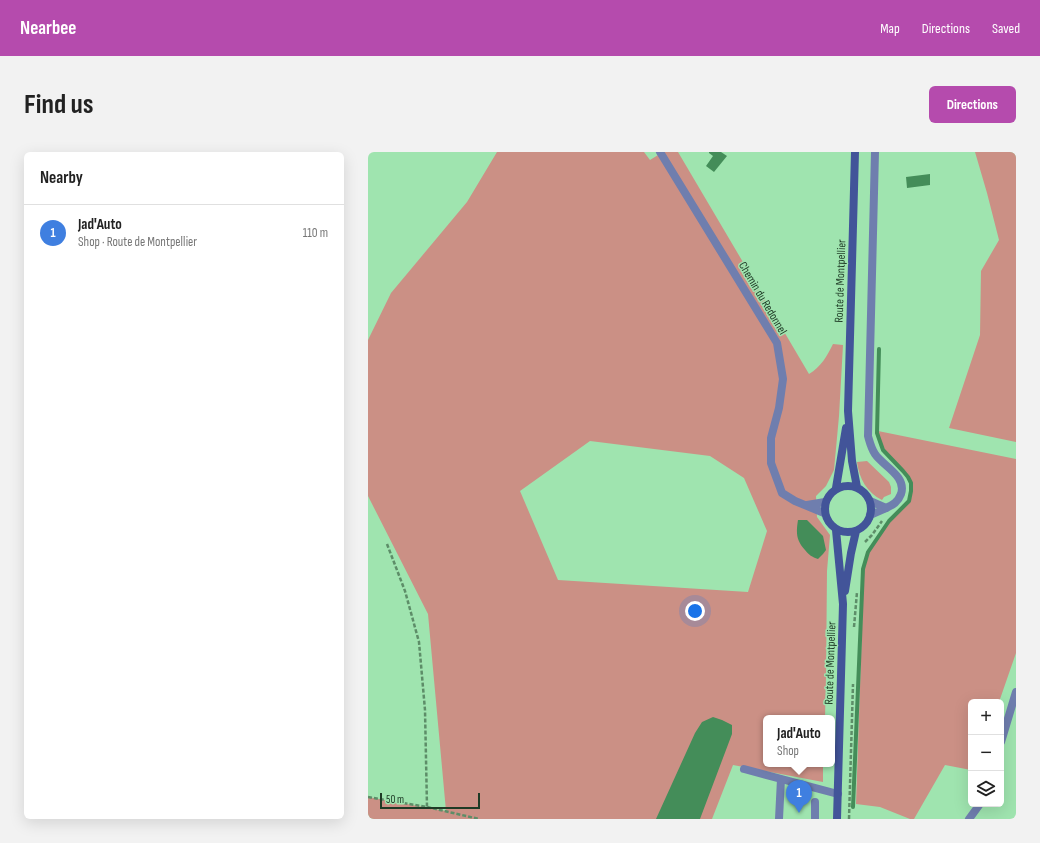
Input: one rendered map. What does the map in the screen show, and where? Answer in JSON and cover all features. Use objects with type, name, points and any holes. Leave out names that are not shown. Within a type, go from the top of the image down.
[{"type":"street","name":"Chemin du Redonnel","points":[[660,152],[777,343],[783,379],[779,408],[771,438],[771,463],[782,493],[795,501],[824,513]]},
{"type":"street","name":"Route de Montpellier","points":[[855,152],[848,411],[852,461],[857,487]]},
{"type":"street","points":[[870,501],[870,515],[885,512],[899,499],[902,491],[901,483],[897,476],[875,455],[870,446],[868,436],[875,152]]},
{"type":"street","name":"Route de Montpellier","points":[[825,502],[836,488],[848,411]]},
{"type":"street","points":[[836,488],[846,485],[857,487],[863,491],[870,501],[885,512]]},
{"type":"street","points":[[806,505],[825,502],[824,513],[828,522],[836,530],[846,532],[856,531]]},
{"type":"street","name":"Route de Montpellier","points":[[843,604],[851,552],[856,531],[867,522],[870,515]]},
{"type":"street","name":"Route de Montpellier","points":[[836,530],[843,604],[837,819]]},
{"type":"street","points":[[1003,735],[1016,694]]},
{"type":"street","points":[[744,769],[838,794]]},
{"type":"street","points":[[779,819],[781,779]]},
{"type":"street","points":[[815,802],[815,819]]},
{"type":"street","points":[[969,819],[978,807]]},
{"type":"path","points":[[862,548],[864,542],[878,527],[885,512]]},
{"type":"path","points":[[387,544],[405,591],[419,642],[425,710],[427,807]]},
{"type":"path","points":[[854,631],[857,589]]},
{"type":"path","points":[[849,819],[853,684]]},
{"type":"path","points":[[368,797],[427,807],[479,819]]},
{"type":"shaded area","points":[[497,152],[644,152],[650,160],[663,152],[678,152],[809,374],[820,365],[833,344],[843,345],[834,470],[826,486],[816,496],[817,517],[830,535],[827,571],[825,715],[763,715],[763,767],[823,767],[823,782],[733,765],[712,819],[368,819],[368,797],[446,811],[428,614],[368,496],[368,340],[391,293],[467,202]],"holes":[[[590,441],[710,456],[744,478],[767,531],[748,592],[558,580],[520,491]]]},
{"type":"shaded area","points":[[709,152],[721,152],[727,156],[714,172],[706,166],[713,156]]},
{"type":"shaded area","points":[[975,152],[1016,152],[1016,442],[949,428],[980,335],[981,271],[999,240]]},
{"type":"shaded area","points":[[930,174],[930,185],[907,188],[906,177]]},
{"type":"shaded area","points":[[878,431],[1016,459],[1016,653],[1000,699],[968,699],[968,769],[945,765],[914,819],[910,819],[880,807],[856,804],[864,570],[868,553],[892,519],[910,501],[912,495],[912,484],[907,474],[883,448]]},
{"type":"shaded area","points":[[867,461],[889,482],[891,487],[891,494],[884,497],[882,500],[868,489],[860,474],[857,462]]},
{"type":"shaded area","points":[[798,520],[807,520],[823,536],[826,550],[818,559],[809,555],[798,540]]},
{"type":"shaded area","points":[[713,717],[732,725],[732,734],[700,819],[656,819],[695,733],[702,722]]},
{"type":"waterway","points":[[853,807],[863,569],[868,552],[889,521],[909,501],[911,491],[911,483],[908,477],[883,450],[877,433],[879,349]]},
{"type":"place","name":"Jad'Auto","points":[[799,813]]}]
